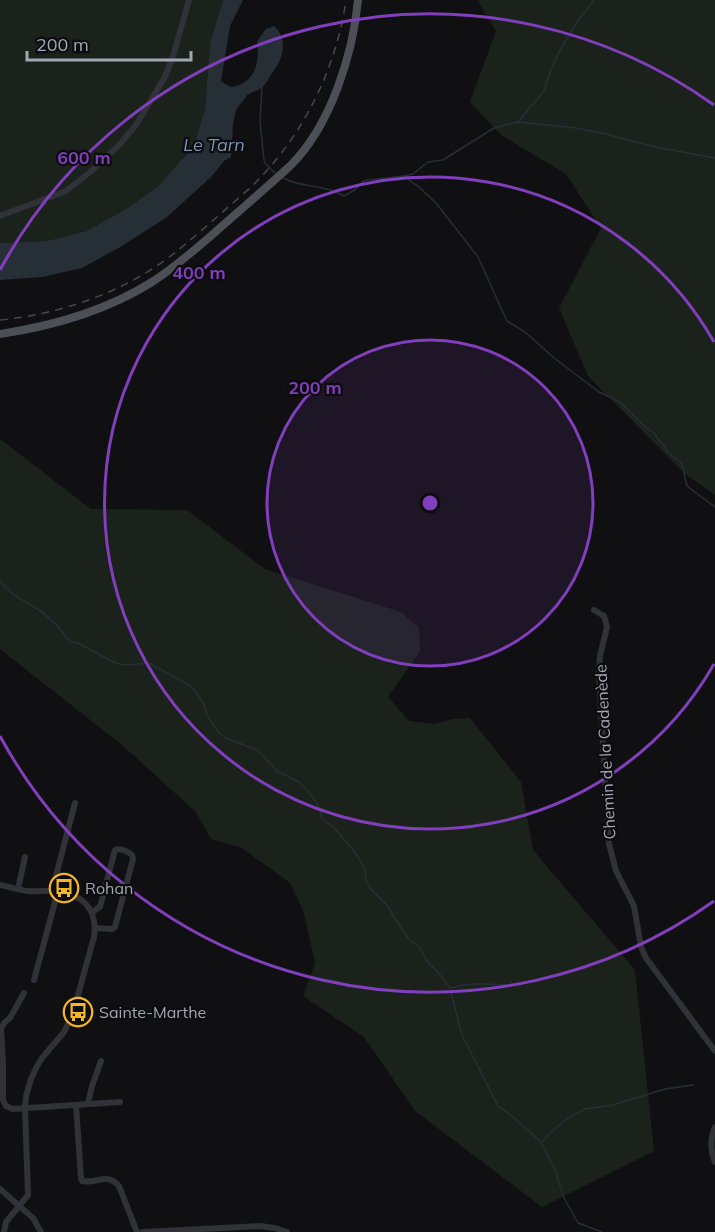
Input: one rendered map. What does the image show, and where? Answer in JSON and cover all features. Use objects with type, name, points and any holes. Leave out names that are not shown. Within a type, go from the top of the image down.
[{"type":"main road","points":[[0,334],[41,327],[74,317],[111,303],[152,282],[189,255],[298,159],[313,138],[333,98],[348,53],[358,0]]},
{"type":"street","points":[[0,216],[66,191],[119,145],[136,125],[165,77],[189,0]]},
{"type":"street","name":"Chemin de la Cadenède","points":[[594,610],[604,616],[607,627],[600,656],[599,676],[611,857],[634,906],[646,958],[715,1051]]},
{"type":"street","points":[[34,980],[75,803]]},
{"type":"street","points":[[92,912],[100,907],[115,850],[128,852],[132,855],[133,860],[115,927],[112,929],[95,928]]},
{"type":"street","points":[[18,889],[25,857]]},
{"type":"street","points":[[0,885],[28,891],[70,893],[88,906],[92,912],[95,928],[73,1013],[64,1032],[36,1068],[26,1095],[27,1194],[6,1222],[4,1232]]},
{"type":"street","points":[[24,993],[1,1029],[3,1100],[9,1108],[120,1102]]},
{"type":"street","points":[[88,1103],[101,1061]]},
{"type":"street","points":[[76,1105],[82,1181],[106,1179],[116,1182],[137,1232]]},
{"type":"street","points":[[715,1126],[710,1149],[715,1162]]},
{"type":"street","points":[[0,1189],[36,1222],[41,1232]]},
{"type":"street","points":[[143,1232],[260,1226],[287,1232]]},
{"type":"shaded area","points":[[0,0],[223,0],[210,43],[205,109],[194,146],[158,186],[126,209],[87,231],[47,241],[0,243]]},
{"type":"shaded area","points":[[477,0],[715,0],[715,495],[685,474],[588,376],[559,308],[601,228],[566,174],[501,135],[470,102],[496,31]]},
{"type":"shaded area","points":[[0,439],[91,509],[187,510],[265,569],[401,612],[419,628],[420,651],[388,697],[409,721],[435,724],[452,719],[470,718],[521,782],[533,850],[635,970],[654,1151],[542,1207],[415,1111],[364,1037],[303,996],[315,963],[303,910],[290,883],[242,848],[211,839],[196,812],[122,745],[0,649]]},
{"type":"water","name":"Le Tarn","points":[[223,0],[243,0],[230,26],[221,81],[231,87],[248,80],[255,70],[258,53],[257,41],[266,29],[274,26],[279,31],[283,43],[279,62],[267,82],[247,95],[236,111],[231,157],[224,161],[212,176],[167,217],[82,268],[42,277],[0,280],[0,243],[47,241],[87,231],[126,209],[158,186],[194,146],[205,109],[210,43]]},
{"type":"waterway","points":[[518,122],[544,91],[560,50],[594,0]]},
{"type":"waterway","points":[[262,86],[260,121],[264,160],[277,175]]},
{"type":"waterway","points":[[404,176],[413,174],[428,162],[443,160],[494,128],[518,122],[576,128],[655,147],[715,158]]},
{"type":"waterway","points":[[281,177],[293,182],[332,190],[344,196],[355,190],[363,181],[373,179],[403,176],[419,187],[436,203],[478,257],[507,321],[525,332],[554,358],[599,392],[620,402],[654,433],[668,452],[682,464],[687,486],[715,507]]},
{"type":"waterway","points":[[0,581],[11,592],[48,617],[70,642],[78,643],[115,663],[126,665],[149,663],[189,685],[196,692],[219,733],[257,750],[277,771],[299,782],[318,805],[322,818],[335,829],[360,860],[370,888],[386,904],[407,937],[421,949],[427,961],[450,988],[462,1035],[498,1106],[541,1142],[555,1170],[564,1198],[578,1223],[602,1232]]},
{"type":"waterway","points":[[451,988],[472,984],[507,985]]},
{"type":"waterway","points":[[543,1141],[571,1116],[585,1109],[613,1105],[665,1089],[693,1085]]},
{"type":"railway","points":[[0,320],[67,307],[130,282],[174,253],[251,187],[286,147],[314,101],[334,52],[346,0]]},
{"type":"place","name":"Rohan","points":[[64,888]]},
{"type":"place","name":"Sainte-Marthe","points":[[78,1012]]}]
